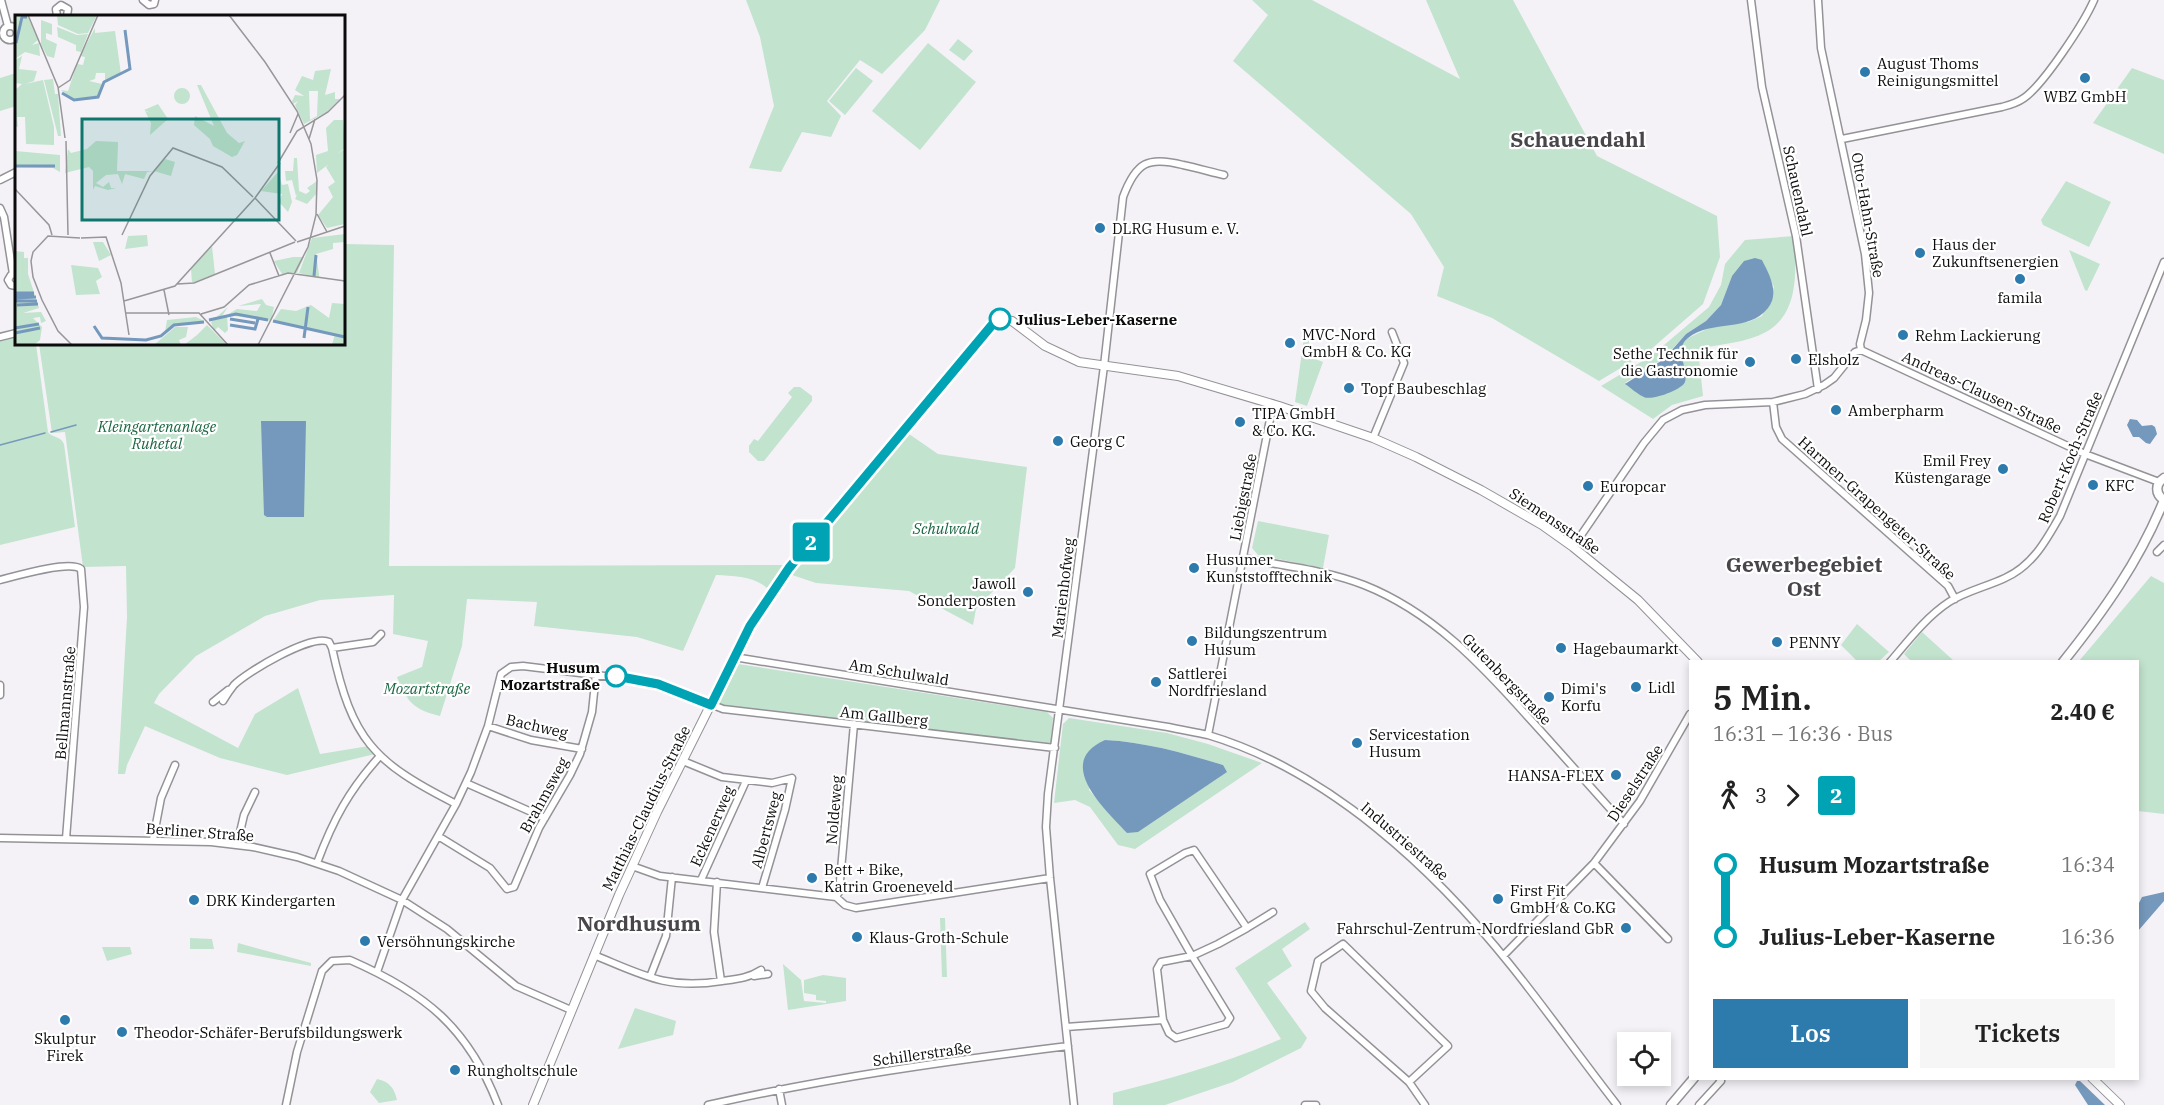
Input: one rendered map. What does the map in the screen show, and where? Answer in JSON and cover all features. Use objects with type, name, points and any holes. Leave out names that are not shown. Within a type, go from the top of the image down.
[{"type":"main road","points":[[2064,660],[2110,601],[2150,533],[2164,500],[2158,494],[2162,480]]},
{"type":"main road","points":[[1671,1105],[1692,1080]]},
{"type":"street","points":[[1,0],[8,27]]},
{"type":"street","points":[[143,0],[149,6],[154,4],[155,0]]},
{"type":"street","name":"Schauendahl","points":[[1751,0],[1762,87],[1796,236],[1818,389]]},
{"type":"street","name":"Otto-Hahn-Straße","points":[[1818,0],[1821,48],[1865,254],[1869,293],[1860,344],[1861,350]]},
{"type":"street","points":[[1842,139],[2002,107],[2024,98],[2041,81],[2089,11],[2094,0]]},
{"type":"street","points":[[61,3],[69,9],[68,15]]},
{"type":"street","name":"Marienhofweg","points":[[1074,1105],[1046,827],[1123,197],[1135,173],[1152,160],[1163,160],[1224,175]]},
{"type":"street","points":[[0,180],[15,172]]},
{"type":"street","points":[[0,208],[15,274],[9,278],[9,282],[15,286]]},
{"type":"street","name":"Robert-Koch-Straße","points":[[1892,660],[1932,616],[1954,599],[2013,574],[2034,556],[2047,539],[2060,516],[2164,262]]},
{"type":"street","name":"Siemensstraße","points":[[1000,319],[1012,321],[1045,346],[1079,362],[1178,376],[1274,404],[1373,438],[1481,490],[1542,525],[1573,547],[1638,600],[1696,660]]},
{"type":"street","name":"Matthias-Claudius-Straße","points":[[536,1104],[571,1010],[632,866],[734,657],[761,608],[789,568],[1000,319]]},
{"type":"street","points":[[1373,438],[1404,363],[1392,332]]},
{"type":"street","points":[[0,337],[15,333]]},
{"type":"street","points":[[1573,547],[1644,442],[1663,420],[1682,410],[1705,405],[1773,402],[1818,389],[1834,378],[1855,352],[1861,350]]},
{"type":"street","name":"Andreas-Clausen-Straße","points":[[1861,350],[2085,454],[2162,480]]},
{"type":"street","name":"Harmen-Grapengeter-Straße","points":[[1773,402],[1776,428],[1782,439],[1948,586],[1954,599]]},
{"type":"street","name":"Liebigstraße","points":[[1208,735],[1274,404]]},
{"type":"street","points":[[2157,552],[2164,545]]},
{"type":"street","name":"Gutenbergstraße","points":[[1243,558],[1335,576],[1361,584],[1415,611],[1461,646],[1489,674],[1623,824]]},
{"type":"street","name":"Bellmannstraße","points":[[0,580],[72,566],[78,566],[81,569],[84,607],[66,839]]},
{"type":"street","points":[[332,648],[373,642],[381,634]]},
{"type":"street","points":[[213,702],[263,664],[296,648],[322,639],[329,642],[332,648],[338,679],[349,712],[360,731],[380,756],[410,780],[456,804]]},
{"type":"street","name":"Am Schulwald","points":[[734,657],[1060,710]]},
{"type":"street","points":[[377,972],[402,900],[466,783],[488,726],[499,678],[507,668],[523,666],[596,673],[658,684],[711,705]]},
{"type":"street","name":"Brahmsweg","points":[[438,836],[489,868],[505,887],[510,889],[514,887],[527,853],[582,749],[592,712],[596,673]]},
{"type":"street","points":[[0,685],[0,695]]},
{"type":"street","points":[[223,701],[233,686]]},
{"type":"street","name":"Am Gallberg","points":[[711,705],[723,709],[1055,748]]},
{"type":"street","name":"Industriestraße","points":[[1060,710],[1208,735],[1288,769],[1368,822],[1435,882],[1503,956],[1617,1105]]},
{"type":"street","name":"Dieselstraße","points":[[1503,956],[1594,863],[1657,774],[1689,716]]},
{"type":"street","name":"Noldeweg","points":[[836,897],[839,892],[842,870],[854,724]]},
{"type":"street","name":"Bachweg","points":[[488,726],[539,742],[582,749]]},
{"type":"street","points":[[317,863],[338,813],[356,783],[380,756]]},
{"type":"street","points":[[683,761],[722,777],[746,780]]},
{"type":"street","points":[[153,840],[160,798],[175,765]]},
{"type":"street","name":"Albertsweg","points":[[746,780],[772,783],[792,778],[762,888]]},
{"type":"street","name":"Eckenerweg","points":[[701,880],[746,780]]},
{"type":"street","points":[[466,783],[545,818]]},
{"type":"street","points":[[237,845],[244,815],[255,792]]},
{"type":"street","name":"Berliner Straße","points":[[0,838],[153,840],[237,845],[272,850],[317,863],[371,884],[402,900],[447,929],[516,986],[571,1010]]},
{"type":"street","points":[[1247,928],[1194,850],[1150,874],[1160,900],[1192,956],[1230,1018],[1226,1024],[1176,1038],[1168,1033],[1163,1020],[1157,969],[1161,962],[1192,956],[1218,944],[1247,928],[1273,912]]},
{"type":"street","points":[[1594,863],[1668,939]]},
{"type":"street","points":[[632,866],[650,874],[836,897],[850,907],[864,908],[1050,878]]},
{"type":"street","points":[[650,977],[666,936],[672,877]]},
{"type":"street","points":[[717,882],[714,932],[721,981]]},
{"type":"street","points":[[1409,1082],[1448,1046],[1343,944],[1318,961],[1311,991],[1325,1008],[1409,1082],[1425,1105]]},
{"type":"street","points":[[594,955],[668,983],[688,985],[768,974]]},
{"type":"street","points":[[286,1105],[297,1052],[322,971],[332,961],[342,959],[350,960],[377,972],[419,996],[450,1024],[479,1064],[498,1105]]},
{"type":"street","points":[[751,977],[761,970]]},
{"type":"street","points":[[1066,1027],[1163,1020]]},
{"type":"street","name":"Schillerstraße","points":[[708,1105],[736,1102],[779,1089],[1068,1046]]},
{"type":"street","points":[[1700,1105],[1720,1080]]},
{"type":"street","points":[[2094,1080],[2120,1105]]},
{"type":"street","points":[[779,1089],[782,1105]]},
{"type":"street","points":[[1305,1105],[1316,1105]]},
{"type":"green space","points":[[746,0],[940,0],[925,30],[882,74],[860,60],[827,101],[841,116],[831,137],[802,132],[781,172],[749,168],[774,106],[760,37]]},
{"type":"green space","points":[[1252,0],[1312,0],[1460,79],[1426,0],[1513,0],[1597,156],[1717,216],[1720,257],[1703,304],[1649,351],[1599,381],[1492,318],[1437,296],[1444,267],[1411,214],[1233,61],[1268,15]]},
{"type":"green space","points":[[958,39],[973,51],[964,61],[949,50]]},
{"type":"green space","points":[[928,43],[976,82],[920,150],[872,111]]},
{"type":"green space","points":[[856,68],[873,81],[845,115],[829,101]]},
{"type":"green space","points":[[2132,68],[2164,80],[2164,154],[2093,123]]},
{"type":"green space","points":[[15,73],[15,106],[0,111],[0,78]]},
{"type":"green space","points":[[2066,181],[2111,202],[2089,247],[2043,225],[2041,220]]},
{"type":"green space","points":[[1794,236],[1794,289],[1785,314],[1777,324],[1750,339],[1698,349],[1703,396],[1672,405],[1653,419],[1601,386],[1651,356],[1709,307],[1721,285],[1725,264],[1745,240]],"holes":[[[1762,260],[1774,287],[1762,316],[1748,322],[1711,327],[1686,339],[1681,347],[1685,381],[1625,383],[1664,358],[1686,334],[1706,321],[1721,305],[1732,276]]]},
{"type":"green space","points":[[345,244],[394,245],[389,566],[784,565],[767,588],[750,579],[716,575],[683,651],[637,637],[534,626],[537,602],[467,599],[462,646],[440,716],[424,711],[412,703],[397,677],[422,667],[428,641],[393,634],[394,595],[320,600],[265,616],[196,656],[159,694],[154,703],[238,748],[255,714],[298,688],[320,754],[369,746],[375,754],[287,775],[220,758],[145,726],[125,774],[118,774],[127,617],[126,566],[83,567],[65,432],[52,433],[39,345],[345,345]]},
{"type":"green space","points":[[2069,250],[2100,264],[2087,291],[2085,290]]},
{"type":"green space","points":[[15,335],[15,345],[36,345],[48,432],[64,444],[75,527],[0,545],[0,339]]},
{"type":"green space","points":[[1304,337],[1310,339],[1305,355],[1323,362],[1307,406],[1295,402]]},
{"type":"green space","points":[[794,387],[800,387],[812,396],[812,401],[764,461],[758,461],[749,452],[749,446],[754,439],[758,441],[792,397],[788,393]]},
{"type":"green space","name":"Schulwald","points":[[909,434],[938,454],[1027,467],[1015,568],[976,609],[973,625],[909,591],[816,583],[789,574]]},
{"type":"green space","points":[[1258,521],[1329,535],[1323,568],[1258,555],[1252,548]]},
{"type":"green space","points":[[2151,576],[2164,583],[2164,814],[2139,811],[2139,660],[2080,660]]},
{"type":"green space","points":[[1857,624],[1889,652],[1880,660],[1856,660],[1841,645]]},
{"type":"green space","points":[[1922,632],[1953,660],[1910,660],[1904,654]]},
{"type":"green space","points":[[738,664],[1047,712],[1053,718],[1051,742],[1043,746],[721,707],[718,702],[719,698]]},
{"type":"green space","points":[[1069,718],[1167,733],[1208,744],[1262,763],[1135,849],[1118,845],[1090,807],[1075,800],[1054,803],[1063,724]],"holes":[[[1105,740],[1164,749],[1223,765],[1127,833],[1089,790]]]},
{"type":"green space","points":[[940,918],[945,918],[947,977],[942,977]]},
{"type":"green space","points":[[1305,922],[1310,929],[1282,949],[1292,966],[1267,983],[1307,1038],[1301,1048],[1233,1082],[1165,1105],[1113,1105],[1113,1093],[1198,1070],[1281,1039],[1235,968]]},
{"type":"green space","points":[[190,938],[212,939],[214,949],[190,949]]},
{"type":"green space","points":[[238,943],[311,963],[311,966],[237,952]]},
{"type":"green space","points":[[102,947],[130,947],[132,954],[107,961]]},
{"type":"green space","points":[[783,964],[801,980],[804,1001],[826,1003],[826,1001],[816,1000],[816,995],[804,993],[804,980],[823,975],[846,978],[846,1001],[788,1010]]},
{"type":"green space","points":[[635,1008],[676,1021],[673,1035],[618,1049]]},
{"type":"green space","points":[[377,1079],[391,1086],[397,1100],[379,1103],[370,1092]]},
{"type":"water","points":[[1755,258],[1762,260],[1768,271],[1773,290],[1768,308],[1760,316],[1750,321],[1698,332],[1688,338],[1682,348],[1685,382],[1673,391],[1648,398],[1625,384],[1664,359],[1686,334],[1706,321],[1721,305],[1732,276],[1744,261]]},
{"type":"water","points":[[2130,419],[2137,420],[2142,426],[2155,427],[2157,434],[2150,444],[2139,437],[2133,437],[2127,425]]},
{"type":"water","points":[[261,421],[306,421],[304,517],[267,517],[264,515]]},
{"type":"water","points":[[1105,740],[1135,743],[1179,752],[1223,765],[1227,772],[1138,832],[1127,833],[1097,800],[1084,773],[1084,761],[1090,750]]},
{"type":"water","points":[[2164,892],[2164,901],[2139,930],[2139,903],[2142,897]]},
{"type":"water","points":[[2077,1081],[2080,1081],[2105,1105],[2088,1105],[2075,1085]]},
{"type":"waterway","points":[[51,432],[76,425]]},
{"type":"waterway","points":[[0,445],[45,433]]},
{"type":"bus line","name":"2","points":[[616,676],[658,684],[711,705],[750,626],[789,568],[992,325],[1000,319]]},
{"type":"place","name":"August Thoms Reinigungsmittel","points":[[1865,72]]},
{"type":"place","name":"WBZ GmbH","points":[[2085,78]]},
{"type":"place","name":"DLRG Husum e. V.","points":[[1100,228]]},
{"type":"place","name":"Haus der Zukunftsenergien","points":[[1920,253]]},
{"type":"place","name":"famila","points":[[2020,279]]},
{"type":"place","name":"Julius-Leber-Kaserne","points":[[1000,319]]},
{"type":"place","name":"Rehm Lackierung","points":[[1903,335]]},
{"type":"place","name":"MVC-Nord GmbH & Co. KG","points":[[1290,343]]},
{"type":"place","name":"Elsholz","points":[[1796,359]]},
{"type":"place","name":"Sethe Technik für die Gastronomie","points":[[1750,362]]},
{"type":"place","name":"Topf Baubeschlag","points":[[1349,388]]},
{"type":"place","name":"Amberpharm","points":[[1836,410]]},
{"type":"place","name":"TIPA GmbH & Co. KG.","points":[[1240,422]]},
{"type":"place","name":"Georg C","points":[[1058,441]]},
{"type":"place","name":"Emil Frey Küstengarage","points":[[2003,469]]},
{"type":"place","name":"KFC","points":[[2093,485]]},
{"type":"place","name":"Europcar","points":[[1588,486]]},
{"type":"place","name":"Husumer Kunststofftechnik","points":[[1194,568]]},
{"type":"place","name":"Jawoll Sonderposten","points":[[1028,592]]},
{"type":"place","name":"Bildungszentrum Husum","points":[[1192,641]]},
{"type":"place","name":"PENNY","points":[[1777,642]]},
{"type":"place","name":"Hagebaumarkt","points":[[1561,648]]},
{"type":"place","name":"Husum Mozartstraße","points":[[616,676]]},
{"type":"place","name":"Sattlerei Nordfriesland","points":[[1156,682]]},
{"type":"place","name":"Lidl","points":[[1636,687]]},
{"type":"place","name":"Dimi's Korfu","points":[[1549,697]]},
{"type":"place","name":"Servicestation Husum","points":[[1357,743]]},
{"type":"place","name":"HANSA-FLEX","points":[[1616,775]]},
{"type":"place","name":"Bett + Bike, Katrin Groeneveld","points":[[812,878]]},
{"type":"place","name":"First Fit GmbH & Co.KG","points":[[1498,899]]},
{"type":"place","name":"DRK Kindergarten","points":[[194,900]]},
{"type":"place","name":"Fahrschul-Zentrum-Nordfriesland GbR","points":[[1626,928]]},
{"type":"place","name":"Klaus-Groth-Schule","points":[[857,937]]},
{"type":"place","name":"Versöhnungskirche","points":[[365,941]]},
{"type":"place","name":"Skulptur Firek","points":[[65,1020]]},
{"type":"place","name":"Theodor-Schäfer-Berufsbildungswerk","points":[[122,1032]]},
{"type":"place","name":"Rungholtschule","points":[[455,1070]]},
{"type":"district","name":"Schauendahl","points":[[1578,139]]},
{"type":"district","name":"Gewerbegebiet Ost","points":[[1804,576]]},
{"type":"district","name":"Nordhusum","points":[[639,923]]},
{"type":"park label","name":"Kleingartenanlage Ruhetal","points":[[157,434]]},
{"type":"park label","name":"Mozartstraße","points":[[427,688]]}]
